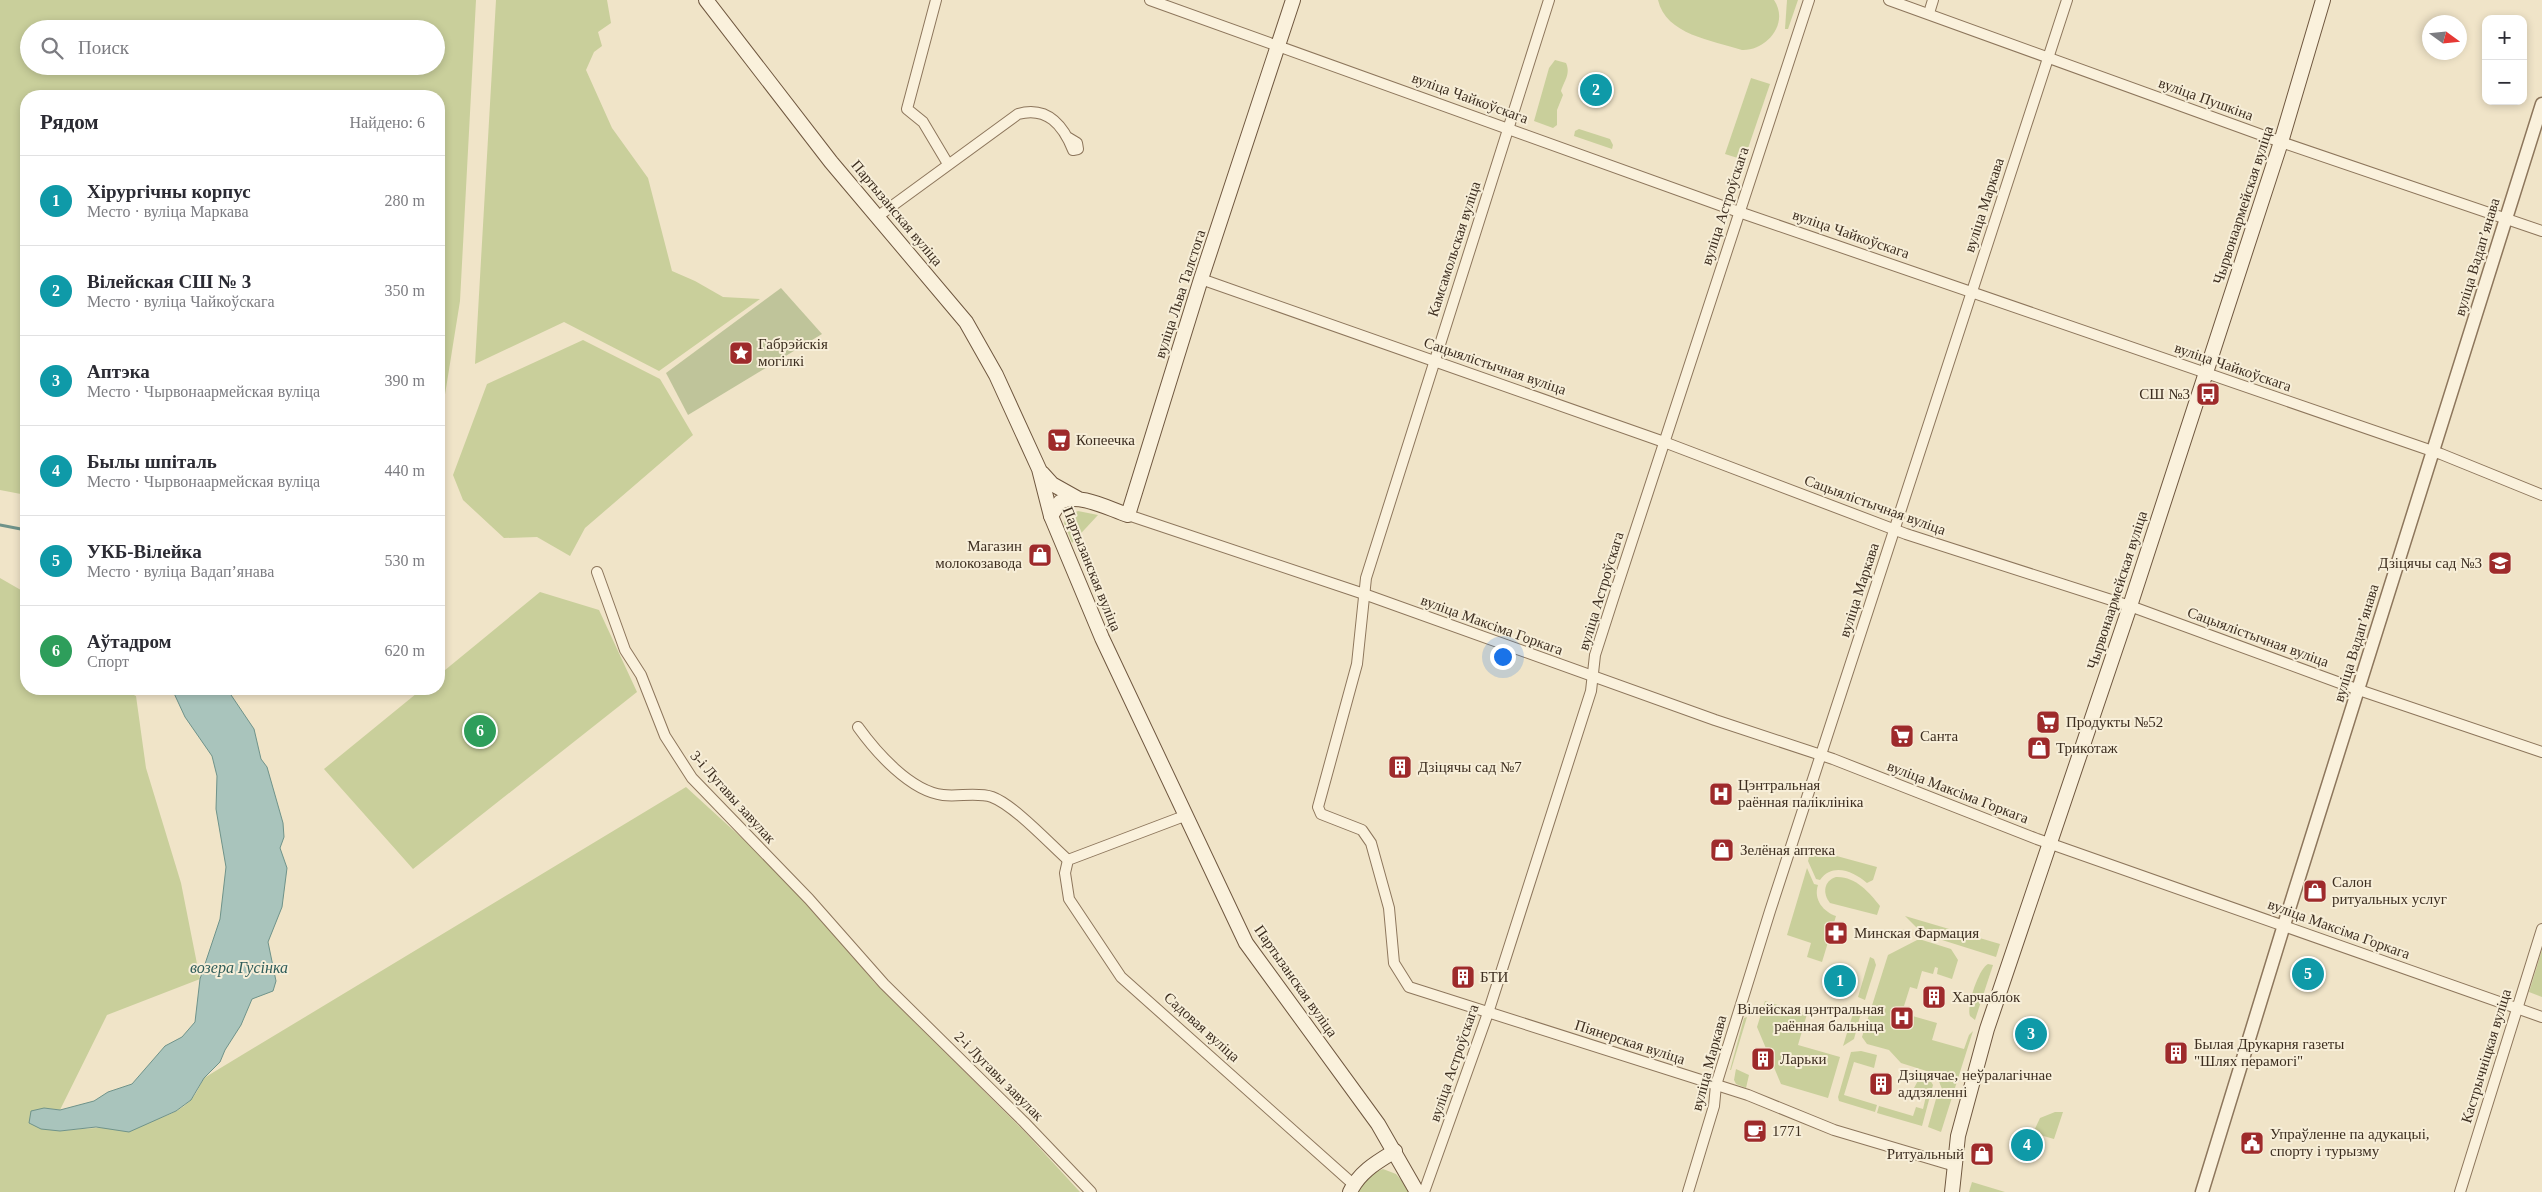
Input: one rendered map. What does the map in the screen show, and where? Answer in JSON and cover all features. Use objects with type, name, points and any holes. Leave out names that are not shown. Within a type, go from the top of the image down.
[{"type":"main road","name":"Партызанская вуліца","points":[[706,0],[877,216],[966,322],[996,375],[1039,468],[1051,516],[1102,638],[1246,943],[1395,1151],[1417,1192]]},
{"type":"main road","name":"вуліца Льва Талстога","points":[[1128,515],[1201,279],[1279,45],[1292,0]]},
{"type":"main road","name":"Чырвонаармейская вуліца","points":[[1952,1192],[1958,1136],[1987,1029],[2130,606],[2281,142],[2322,0]]},
{"type":"main road","points":[[1039,468],[1052,484],[1083,500],[1128,515]]},
{"type":"main road","points":[[1051,516],[1055,506],[1062,500],[1083,500]]},
{"type":"main road","points":[[1351,1188],[1372,1165],[1395,1151]]},
{"type":"street","points":[[936,0],[907,108],[923,122],[948,164]]},
{"type":"street","name":"вуліца Чайкоўскага","points":[[1150,0],[1169,3],[1279,45],[1739,212],[2433,452],[2542,495]]},
{"type":"street","name":"Камсамольская вуліца","points":[[1364,594],[1366,578],[1549,0]]},
{"type":"street","name":"вуліца Астроўскага","points":[[1424,1192],[1488,1013],[1591,691],[1595,656],[1607,618],[1809,0]]},
{"type":"street","name":"вуліца Пушкіна","points":[[1889,0],[2281,142],[2542,231]]},
{"type":"street","points":[[1928,13],[1933,0]]},
{"type":"street","name":"вуліца Маркава","points":[[1688,1192],[1714,1106],[1716,1085],[2066,0]]},
{"type":"street","name":"вуліца Вадапʼянава","points":[[2202,1192],[2542,104]]},
{"type":"street","points":[[877,216],[1012,116],[1024,112],[1040,112],[1052,118],[1067,137]]},
{"type":"street","name":"Сацыялістычная вуліца","points":[[1201,279],[1664,442],[1894,530],[2130,606],[2359,690],[2542,752]]},
{"type":"street","name":"вуліца Максіма Горкага","points":[[1128,515],[1364,594],[1592,676],[1822,755],[2049,843],[2542,1017]]},
{"type":"street","name":"3-і Лугавы завулак","points":[[597,572],[625,650],[641,675],[665,736],[680,762],[730,818],[809,899],[884,984]]},
{"type":"street","name":"Піянерская вуліца","points":[[1364,594],[1356,664],[1318,807],[1321,814],[1362,830],[1371,843],[1389,908],[1394,963],[1409,987],[1716,1085],[1834,1130],[1955,1166]]},
{"type":"street","points":[[858,727],[875,750],[911,781],[939,794],[992,797],[1014,811],[1068,860],[1187,815]]},
{"type":"street","name":"Садовая вуліца","points":[[1068,860],[1065,873],[1069,899],[1121,977],[1351,1188]]},
{"type":"street","name":"Кастрычніцкая вуліца","points":[[2460,1192],[2542,929]]},
{"type":"street","name":"2-і Лугавы завулак","points":[[884,984],[1024,1122],[1091,1192]]},
{"type":"green space","points":[[0,0],[476,0],[460,301],[445,395],[445,90],[20,90],[20,494],[0,490]]},
{"type":"green space","points":[[496,0],[607,0],[611,23],[598,32],[602,46],[594,52],[586,70],[612,128],[648,178],[672,271],[695,281],[723,297],[760,299],[659,371],[564,322],[475,364]]},
{"type":"green space","points":[[1658,0],[1774,0],[1779,18],[1777,27],[1767,41],[1751,49],[1742,50],[1704,39],[1680,29],[1663,12]]},
{"type":"green space","points":[[1787,0],[1798,0],[1788,29],[1785,29]]},
{"type":"green space","points":[[1555,60],[1566,63],[1568,71],[1561,91],[1563,95],[1557,110],[1557,125],[1553,128],[1534,121],[1549,68]]},
{"type":"green space","points":[[1751,78],[1770,84],[1744,160],[1725,154]]},
{"type":"green space","points":[[1579,129],[1610,139],[1613,145],[1612,149],[1574,136],[1575,131]]},
{"type":"green space","name":"Габрэйскія могілкі","points":[[781,288],[822,334],[688,415],[666,373]]},
{"type":"green space","points":[[583,340],[660,379],[693,435],[585,528],[570,556],[537,537],[504,538],[463,500],[453,475],[487,384]]},
{"type":"green space","points":[[1078,511],[1098,515],[1072,543],[1064,523],[1067,516]]},
{"type":"green space","points":[[0,578],[20,590],[20,695],[136,696],[146,768],[181,883],[200,979],[107,1015],[60,1110],[44,1108],[60,1131],[146,1122],[177,1110],[192,1099],[204,1078],[686,787],[755,850],[817,913],[874,982],[1024,1131],[1080,1192],[0,1192]]},
{"type":"green space","points":[[540,592],[599,610],[637,692],[413,869],[324,769],[415,695],[445,695],[445,670]]},
{"type":"green space","points":[[1811,849],[1877,867],[1873,880],[1867,883],[1850,872],[1837,870],[1831,871],[1820,880],[1816,879],[1808,861]]},
{"type":"green space","points":[[1807,868],[1814,884],[1818,885],[1817,896],[1821,905],[1827,912],[1836,916],[1822,962],[1807,957],[1811,943],[1787,935]]},
{"type":"green space","points":[[1836,877],[1849,879],[1866,890],[1880,906],[1877,915],[1830,903],[1827,899],[1825,888],[1829,881]]},
{"type":"green space","points":[[1905,916],[2000,944],[1996,957],[1923,934]]},
{"type":"green space","points":[[1919,939],[1951,949],[1958,960],[1952,979],[1937,974],[1938,968],[1935,967],[1933,974],[1922,971],[1917,989],[1910,987],[1904,1006],[1911,1008],[1909,1015],[1937,1023],[1932,1040],[1964,1049],[1969,1035],[1973,1031],[1941,1132],[1928,1127],[1936,1099],[1948,1096],[1946,1090],[1942,1089],[1936,1074],[1901,1063],[1889,1050],[1867,1044],[1862,1037],[1888,955]]},
{"type":"green space","points":[[2542,950],[2542,997],[2529,992]]},
{"type":"green space","points":[[1870,957],[1874,959],[1876,965],[1865,1000],[1858,997]]},
{"type":"green space","points":[[1988,964],[1993,965],[1975,1020],[1970,1016],[1970,1004],[1977,980],[1984,967]]},
{"type":"green space","points":[[1765,1001],[1807,1014],[1798,1045],[1840,1057],[1828,1098],[1781,1084],[1757,1027]]},
{"type":"green space","points":[[1855,1007],[1862,1009],[1854,1039],[1843,1046]]},
{"type":"green space","points":[[1747,1017],[1731,1070],[1730,1070],[1744,1018]]},
{"type":"green space","points":[[1861,1051],[1877,1055],[1874,1068],[1854,1062],[1844,1095],[1877,1105],[1875,1112],[1839,1101],[1838,1097],[1851,1052]]},
{"type":"green space","points":[[1736,1069],[1749,1075],[1746,1088],[1736,1084],[1734,1080]]},
{"type":"green space","points":[[1920,1077],[1930,1080],[1933,1085],[1922,1126],[1877,1113],[1879,1106],[1913,1116],[1916,1107],[1923,1109],[1927,1092],[1914,1088]]},
{"type":"green space","points":[[2055,1112],[2063,1112],[2054,1139],[2033,1133],[2040,1118]]},
{"type":"green space","points":[[1383,1169],[1396,1174],[1411,1192],[1354,1192],[1376,1172]]},
{"type":"green space","points":[[1972,1182],[2005,1192],[1969,1192]]},
{"type":"water","name":"возера Гусінка","points":[[175,695],[231,695],[254,729],[261,759],[267,767],[283,823],[284,837],[280,848],[287,868],[282,907],[268,942],[276,981],[273,991],[252,999],[241,1025],[225,1050],[220,1062],[204,1078],[191,1100],[176,1111],[129,1132],[96,1127],[60,1131],[41,1129],[29,1123],[31,1111],[44,1108],[60,1110],[94,1101],[108,1092],[132,1084],[165,1046],[182,1037],[195,1022],[200,979],[220,919],[226,867],[216,809],[217,776],[212,756],[185,717]]},
{"type":"waterway","points":[[0,525],[20,529]]},
{"type":"place","name":"Вілейская СШ № 3","points":[[1596,90]]},
{"type":"place","name":"Габрэйскія могілкі","points":[[741,353]]},
{"type":"place","name":"СШ №3","points":[[2208,394]]},
{"type":"place","name":"Копеечка","points":[[1059,440]]},
{"type":"place","name":"Магазин молокозавода","points":[[1040,555]]},
{"type":"place","name":"Дзіцячы сад №3","points":[[2500,563]]},
{"type":"place","name":"Продукты №52","points":[[2048,722]]},
{"type":"place","name":"Аўтадром","points":[[480,731]]},
{"type":"place","name":"Санта","points":[[1902,736]]},
{"type":"place","name":"Трикотаж","points":[[2039,748]]},
{"type":"place","name":"Дзіцячы сад №7","points":[[1400,767]]},
{"type":"place","name":"Цэнтральная раённая паліклініка","points":[[1721,794]]},
{"type":"place","name":"Зелёная аптека","points":[[1722,850]]},
{"type":"place","name":"Салон ритуальных услуг","points":[[2315,891]]},
{"type":"place","name":"Минская Фармация","points":[[1836,933]]},
{"type":"place","name":"УКБ-Вілейка","points":[[2308,974]]},
{"type":"place","name":"БТИ","points":[[1463,977]]},
{"type":"place","name":"Хірургічны корпус","points":[[1840,981]]},
{"type":"place","name":"Харчаблок","points":[[1934,997]]},
{"type":"place","name":"Вілейская цэнтральная раённая бальніца","points":[[1902,1018]]},
{"type":"place","name":"Аптэка","points":[[2031,1034]]},
{"type":"place","name":"Былая Друкарня газеты \"Шлях перамогі\"","points":[[2176,1053]]},
{"type":"place","name":"Ларьки","points":[[1763,1059]]},
{"type":"place","name":"Дзіцячае, неўралагічнае аддзяленні","points":[[1881,1084]]},
{"type":"place","name":"1771","points":[[1755,1131]]},
{"type":"place","name":"Упраўленне па адукацыі, спорту і турызму","points":[[2252,1143]]},
{"type":"place","name":"Былы шпіталь","points":[[2027,1145]]},
{"type":"place","name":"Ритуальный","points":[[1982,1154]]}]
